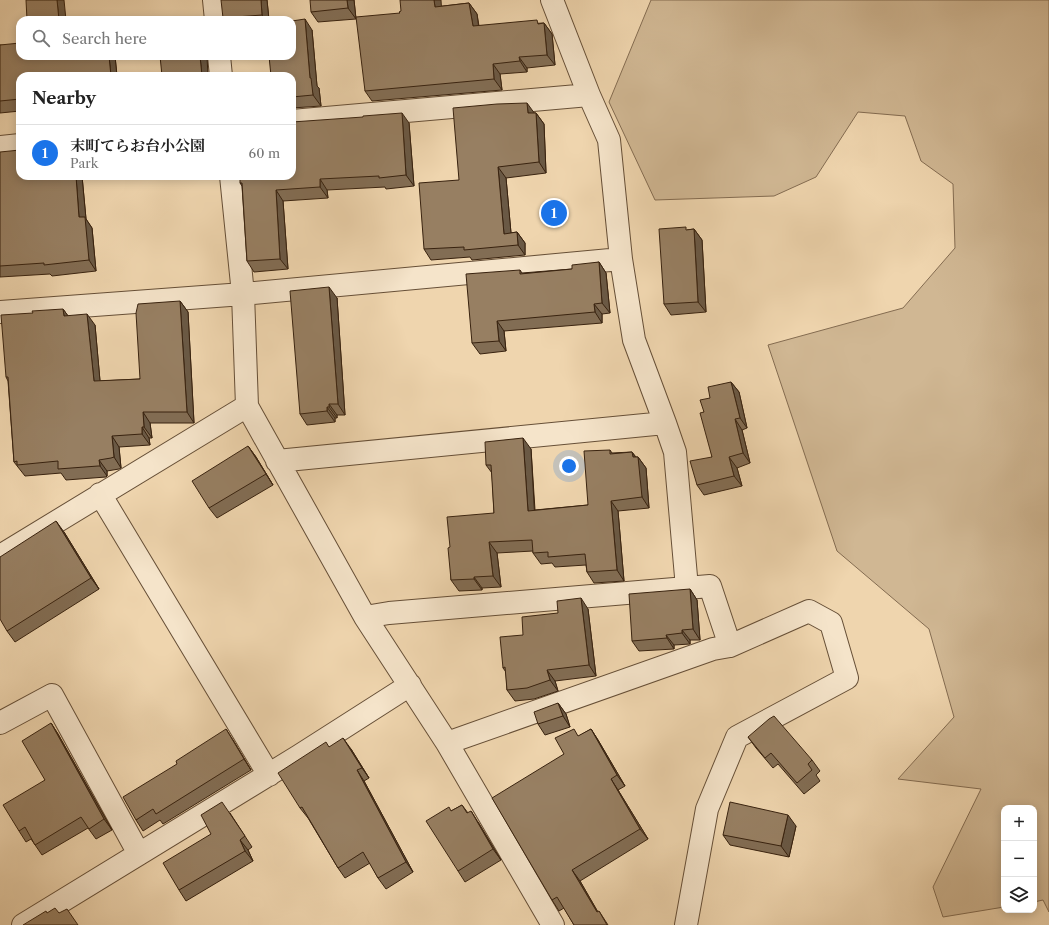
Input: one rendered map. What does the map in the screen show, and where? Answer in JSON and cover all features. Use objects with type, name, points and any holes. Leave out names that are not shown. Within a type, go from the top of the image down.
[{"type":"street","points":[[214,0],[216,16]]},
{"type":"street","points":[[552,0],[589,95],[609,140],[621,259],[634,340],[675,452],[687,588]]},
{"type":"street","points":[[219,60],[221,72]]},
{"type":"street","points":[[296,121],[589,95]]},
{"type":"street","points":[[0,147],[16,145]]},
{"type":"street","points":[[231,180],[243,294],[247,406],[366,617],[447,743],[553,925]]},
{"type":"street","points":[[0,312],[243,294],[621,259]]},
{"type":"street","points":[[0,556],[247,406]]},
{"type":"street","points":[[277,461],[665,424]]},
{"type":"street","points":[[100,494],[269,775]]},
{"type":"street","points":[[366,617],[389,613],[710,586],[730,646]]},
{"type":"street","points":[[447,743],[713,649],[730,646],[809,610],[831,623],[847,678],[737,737],[708,809],[686,925]]},
{"type":"street","points":[[23,925],[269,775],[410,685]]},
{"type":"street","points":[[0,723],[52,695],[139,854]]},
{"type":"shaded area","points":[[651,0],[1049,0],[1049,912],[1043,900],[1037,901],[1037,805],[1001,805],[1001,907],[943,917],[933,887],[981,789],[898,779],[954,717],[929,629],[837,551],[768,345],[903,308],[955,248],[953,184],[921,161],[905,116],[858,112],[816,177],[774,196],[655,200],[609,102]]},
{"type":"building","points":[[26,0],[57,0],[59,16],[27,16]]},
{"type":"building","points":[[221,0],[261,0],[262,15],[223,16]]},
{"type":"building","points":[[310,0],[347,0],[348,8],[311,12]]},
{"type":"building","points":[[400,0],[434,0],[435,7],[469,3],[473,26],[537,20],[538,24],[544,23],[547,55],[519,57],[520,61],[493,64],[494,79],[365,91],[356,17],[400,13]]},
{"type":"building","points":[[305,19],[310,78],[313,95],[296,97],[296,72],[271,72],[269,60],[296,60],[296,20]]},
{"type":"building","points":[[16,43],[16,60],[109,60],[111,72],[16,72],[16,99],[0,101],[0,45]]},
{"type":"building","points":[[160,60],[200,60],[202,72],[162,72]]},
{"type":"building","points":[[527,103],[528,113],[536,113],[539,162],[498,167],[504,234],[517,232],[518,245],[464,250],[464,247],[424,249],[419,183],[459,180],[453,108]]},
{"type":"building","points":[[402,113],[406,175],[379,178],[379,176],[320,179],[320,187],[276,190],[280,259],[247,261],[242,183],[240,183],[240,180],[296,180],[296,122]]},
{"type":"building","points":[[16,150],[16,180],[76,180],[79,217],[85,217],[89,260],[44,265],[44,263],[0,266],[0,152]]},
{"type":"building","points":[[686,227],[686,230],[694,229],[698,302],[664,304],[659,229]]},
{"type":"building","points":[[599,262],[602,303],[594,304],[595,312],[497,321],[499,341],[472,343],[466,274],[520,270],[520,274],[572,269],[572,265]]},
{"type":"building","points":[[329,287],[338,404],[329,404],[327,411],[300,414],[290,291]]},
{"type":"building","points":[[180,301],[187,412],[143,412],[144,427],[142,427],[142,434],[112,436],[114,457],[99,460],[100,466],[58,469],[58,461],[17,465],[17,461],[14,462],[8,377],[6,377],[1,315],[63,309],[64,316],[87,314],[94,381],[140,379],[136,313],[138,304]]},
{"type":"building","points":[[731,382],[740,418],[735,419],[743,453],[729,457],[734,476],[697,485],[690,461],[712,457],[700,413],[704,412],[700,400],[710,398],[708,387]]},
{"type":"building","points":[[523,438],[528,511],[588,505],[584,451],[610,450],[610,454],[632,452],[633,457],[638,457],[642,497],[611,501],[617,570],[587,572],[585,554],[548,557],[548,552],[533,553],[532,540],[489,542],[493,576],[451,580],[447,517],[494,513],[491,465],[486,465],[485,442]]},
{"type":"building","points":[[248,446],[266,474],[209,508],[192,481]]},
{"type":"building","points":[[56,521],[91,578],[7,631],[0,619],[0,557]]},
{"type":"building","points":[[690,589],[693,629],[682,630],[682,633],[666,635],[667,638],[632,641],[629,594]]},
{"type":"building","points":[[581,598],[589,665],[547,670],[550,680],[527,688],[507,690],[500,637],[523,635],[522,617],[558,613],[557,601]]},
{"type":"building","points":[[558,703],[563,716],[538,724],[534,712]]},
{"type":"building","points":[[774,716],[812,760],[808,764],[812,770],[797,783],[771,753],[765,758],[748,737]]},
{"type":"building","points":[[51,723],[104,819],[89,829],[81,817],[35,845],[25,827],[19,831],[3,805],[45,780],[22,741]]},
{"type":"building","points":[[226,729],[244,759],[156,814],[153,809],[136,820],[123,797],[177,764],[176,761]]},
{"type":"building","points":[[574,729],[578,736],[591,729],[617,775],[611,779],[640,829],[572,870],[597,912],[599,911],[607,925],[574,925],[557,897],[552,900],[492,798],[564,754],[555,738]]},
{"type":"building","points":[[343,738],[362,768],[357,770],[406,862],[378,878],[363,852],[338,868],[302,807],[300,808],[278,773],[326,742],[329,747]]},
{"type":"building","points":[[222,802],[245,836],[240,840],[245,851],[179,890],[163,863],[211,834],[201,815]]},
{"type":"building","points":[[730,802],[788,815],[781,846],[723,835]]},
{"type":"building","points":[[462,805],[467,813],[471,811],[493,849],[458,871],[426,821],[449,807],[451,811]]},
{"type":"building","points":[[55,908],[59,913],[67,909],[78,925],[23,925],[46,911],[47,913]]},
{"type":"place","name":"末町てらお台小公園","points":[[554,213]]}]
